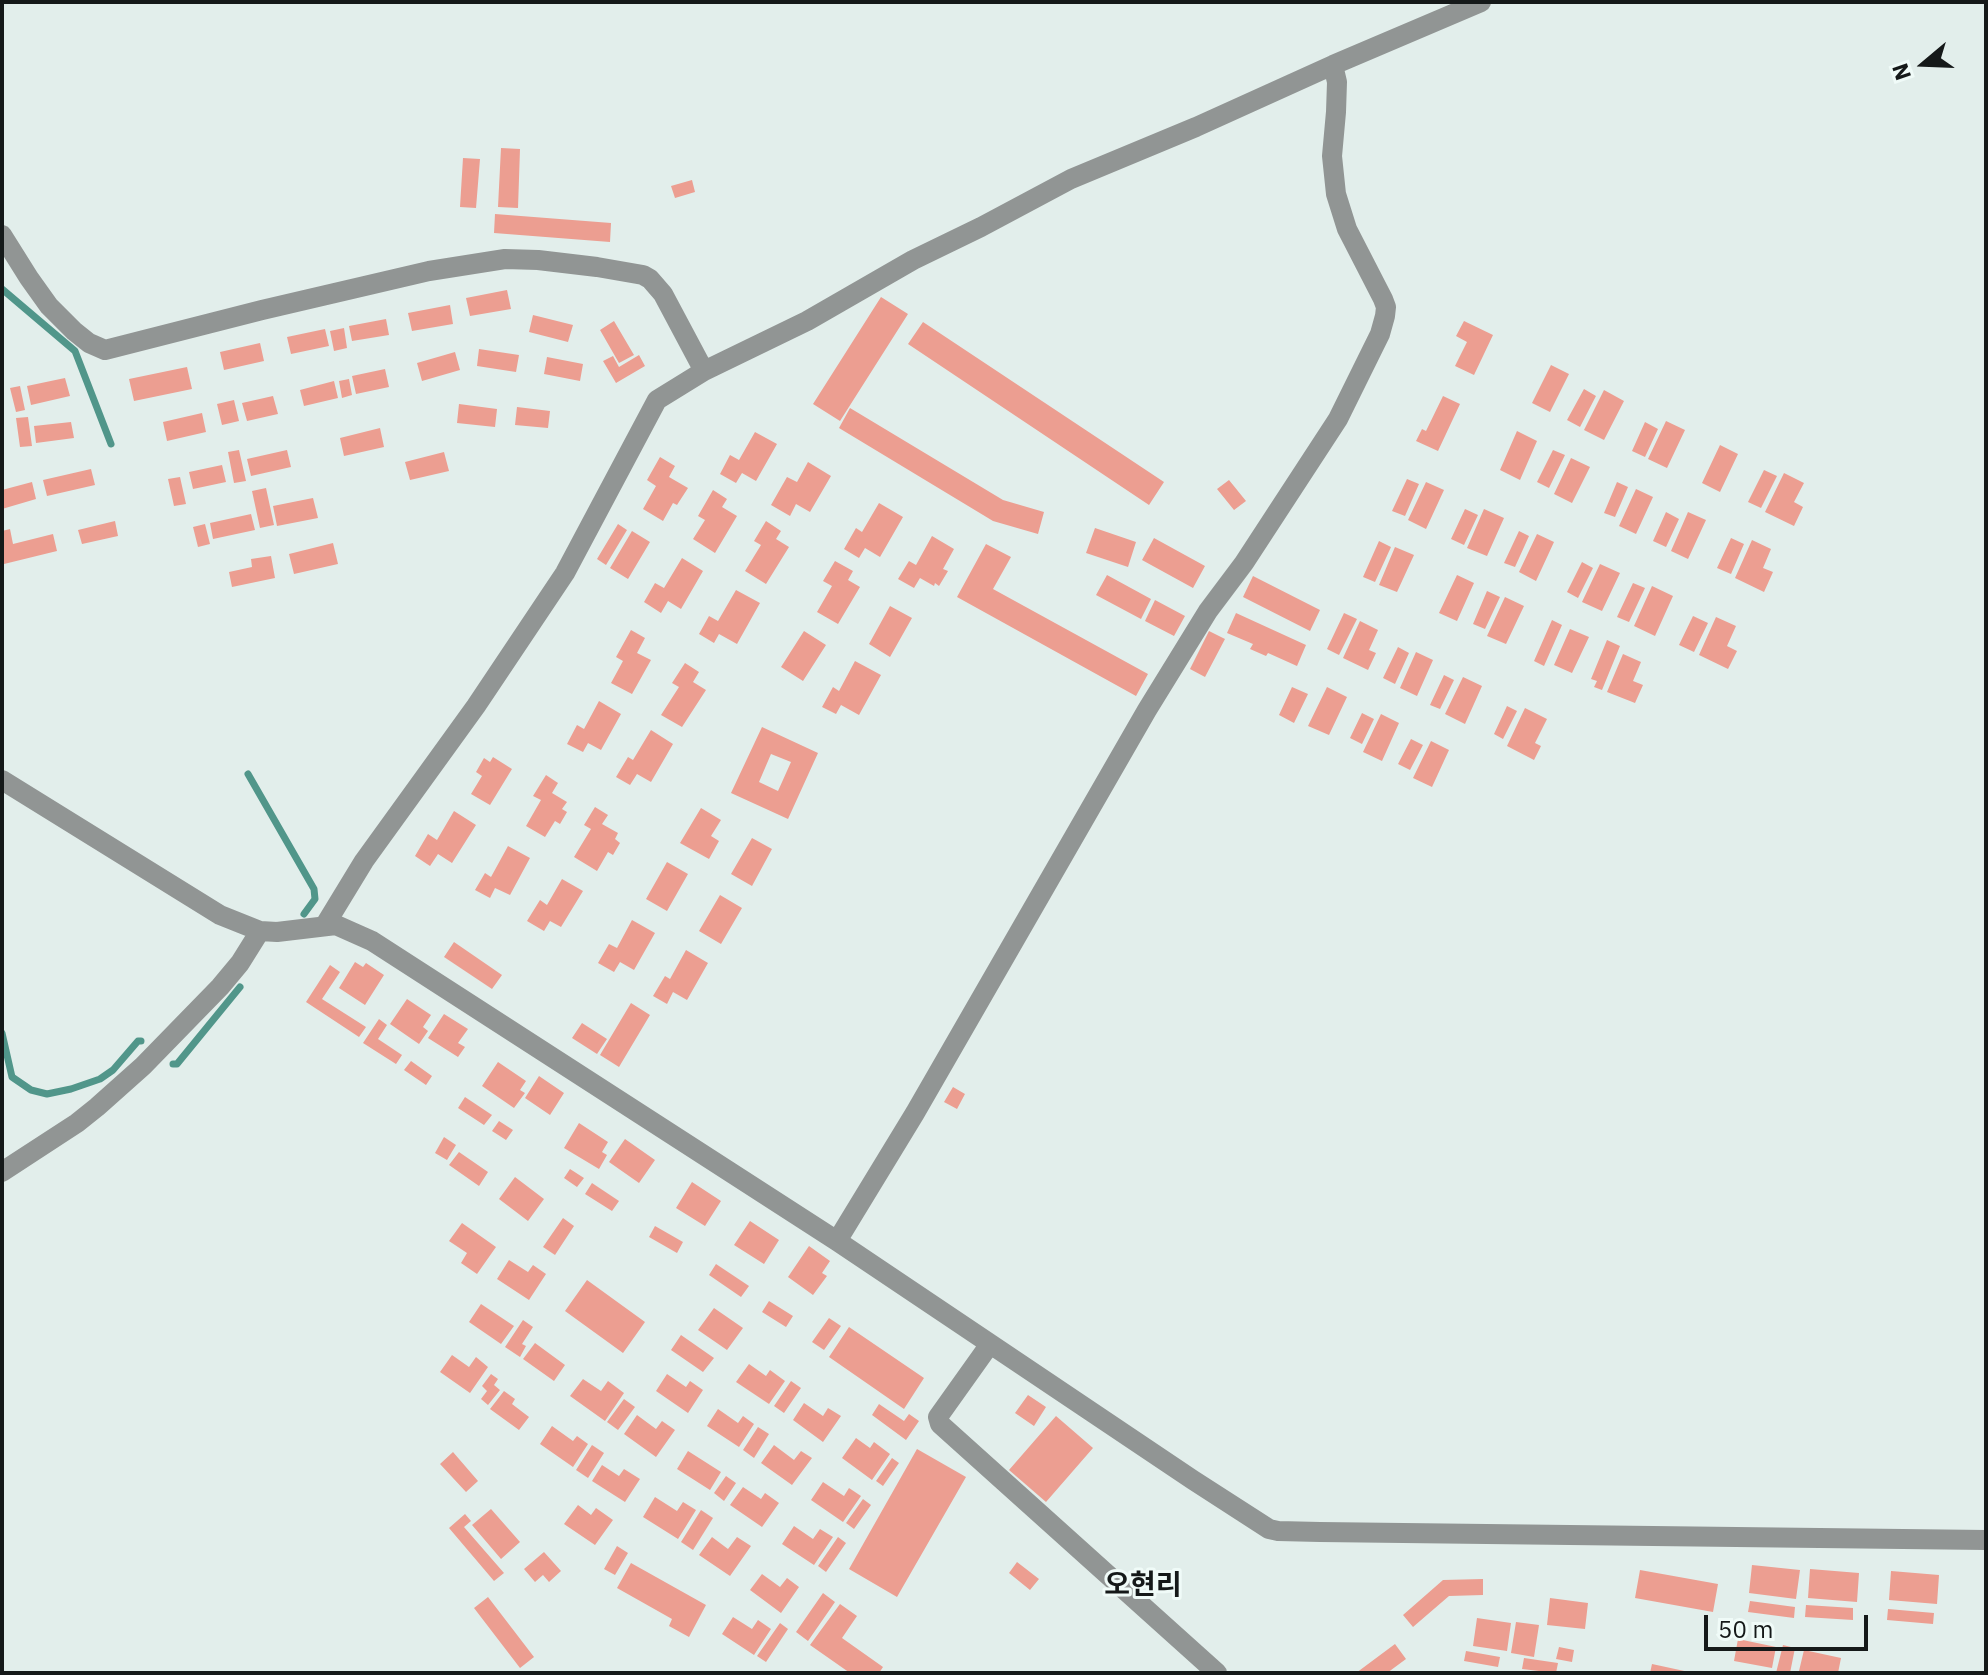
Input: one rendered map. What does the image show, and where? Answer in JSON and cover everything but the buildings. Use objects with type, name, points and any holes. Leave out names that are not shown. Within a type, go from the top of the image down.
[{"type":"street","points":[[325,925],[364,861],[476,706],[565,573],[657,400],[704,371],[807,321],[913,260],[1071,179],[1481,2]]},
{"type":"street","points":[[837,1241],[915,1113],[1147,710],[1208,611],[1244,563],[1338,419],[1380,334],[1386,307],[1347,229],[1336,194],[1332,156],[1337,82],[1333,65]]},
{"type":"street","points":[[2,235],[49,306],[89,343],[105,350],[429,271],[505,259],[527,259],[597,267],[650,279],[663,294],[704,371]]},
{"type":"street","points":[[2,780],[220,915],[260,931],[336,925],[381,946],[837,1241],[1269,1529],[1986,1540]]},
{"type":"street","points":[[2,1172],[77,1123],[143,1066],[220,987],[260,931]]},
{"type":"street","points":[[990,1344],[938,1417],[940,1424],[1217,1673]]},
{"type":"waterway","points":[[2,289],[75,351],[111,444]]},
{"type":"waterway","points":[[248,774],[314,889],[315,899],[304,914]]},
{"type":"waterway","points":[[173,1064],[177,1064],[240,987]]},
{"type":"waterway","points":[[2,1033],[12,1077],[31,1090],[47,1094],[100,1079],[141,1041]]},
{"type":"district","name":"오현리","points":[[1143,1586]]}]
